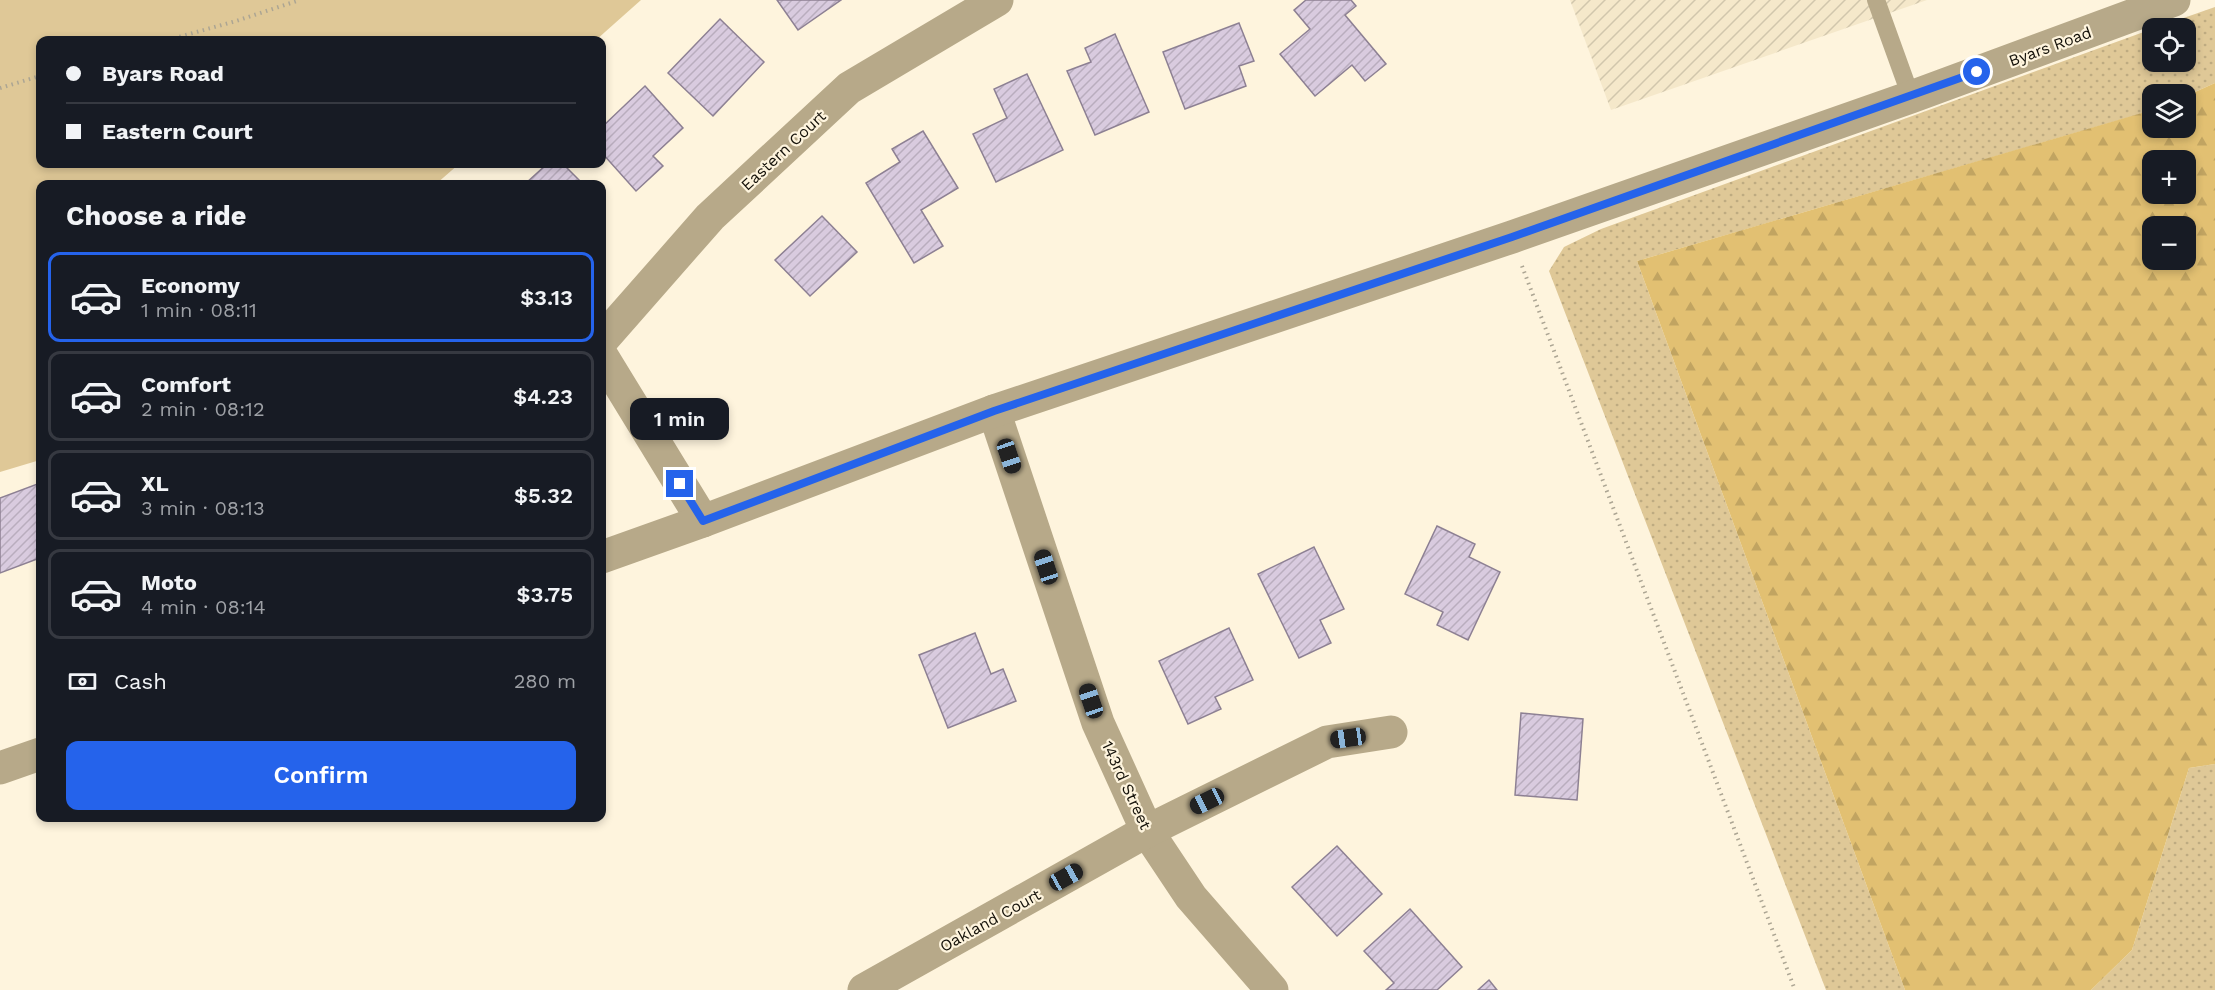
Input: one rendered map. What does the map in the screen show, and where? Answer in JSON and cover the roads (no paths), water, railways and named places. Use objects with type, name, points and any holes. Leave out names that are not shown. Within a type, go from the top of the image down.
[{"type":"street","name":"Eastern Court","points":[[606,335],[710,217],[849,88],[997,0]]},
{"type":"street","name":"Byars Road","points":[[606,556],[994,411],[1512,237],[1911,97],[2174,0]]},
{"type":"street","points":[[606,363],[703,521]]},
{"type":"street","name":"143rd Street","points":[[994,411],[1098,723],[1147,831],[1191,897],[1272,990]]},
{"type":"street","name":"Oakland Court","points":[[864,990],[1147,831],[1327,741],[1391,732]]},
{"type":"street","points":[[0,768],[36,755]]},
{"type":"lane","points":[[1876,0],[1911,97]]}]
